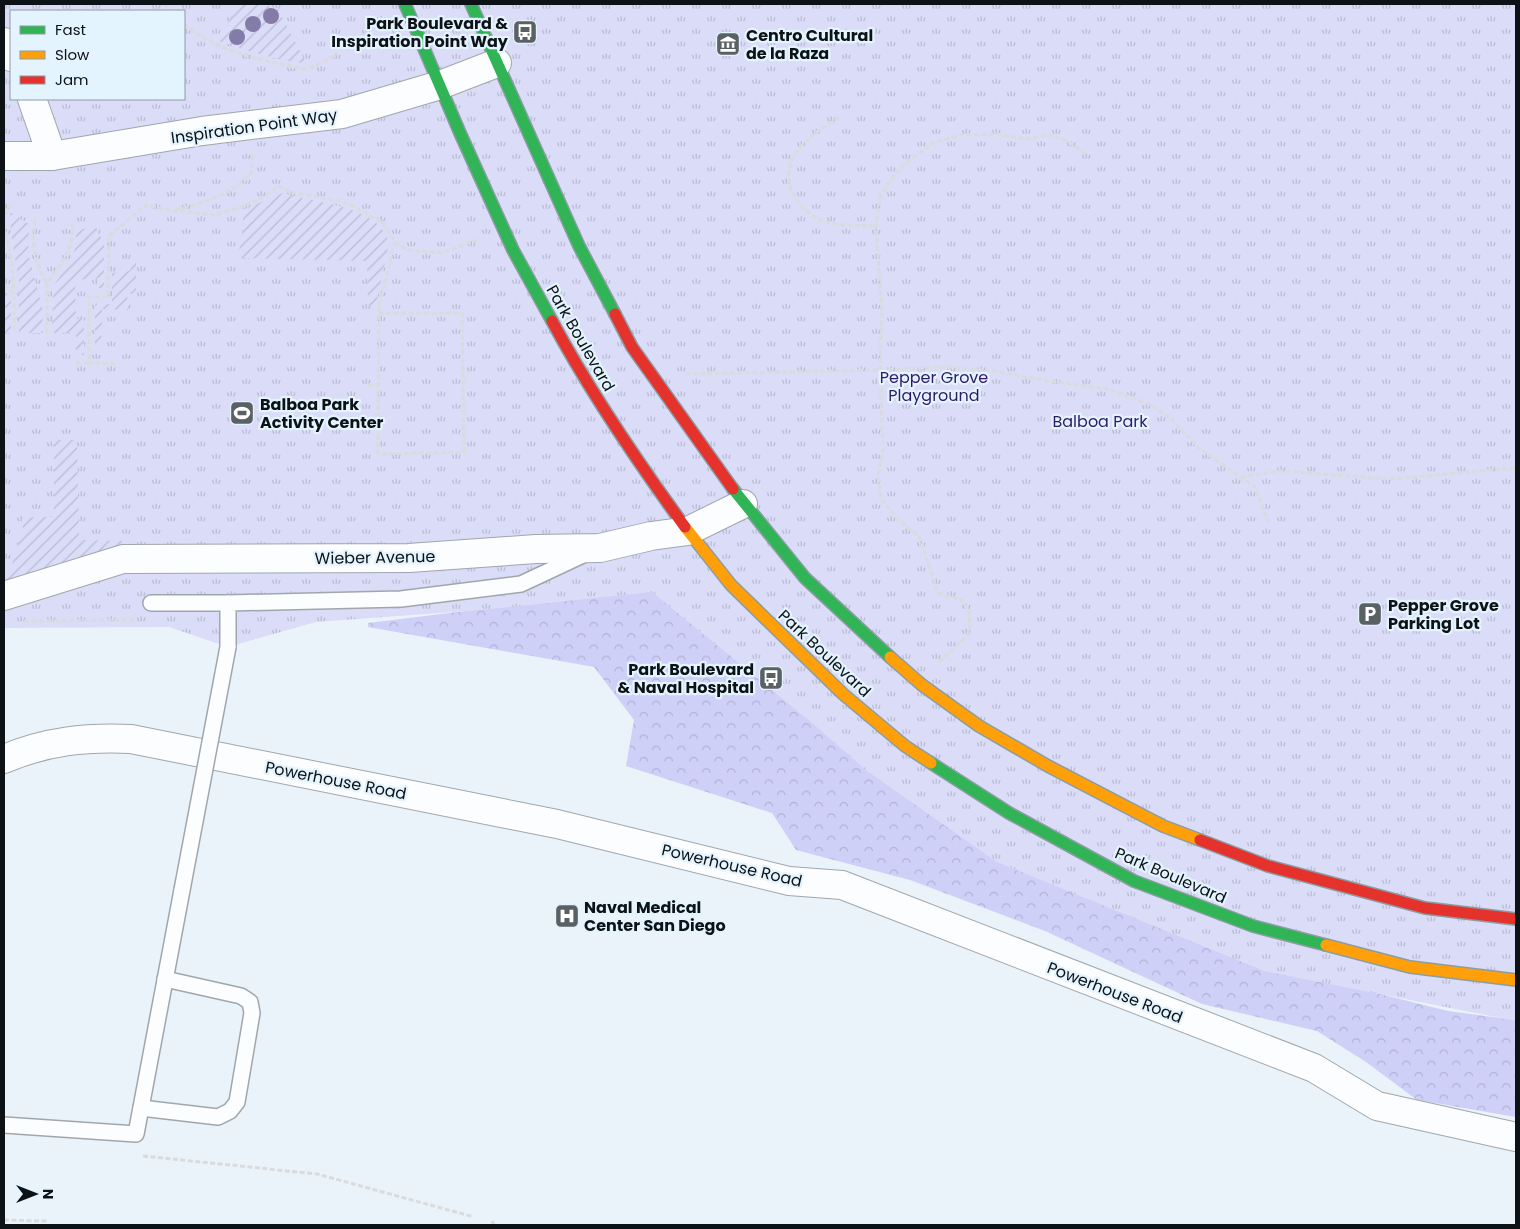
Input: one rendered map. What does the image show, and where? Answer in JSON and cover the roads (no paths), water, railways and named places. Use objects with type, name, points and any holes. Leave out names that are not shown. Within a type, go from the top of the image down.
[{"type":"main road","name":"Park Boulevard","points":[[405,4],[460,134],[513,250],[575,364],[636,460],[730,585],[843,694],[905,746],[1009,813],[1134,881],[1253,926],[1410,967],[1516,980]]},
{"type":"main road","points":[[471,4],[579,246],[632,348],[743,504],[805,578],[866,636],[922,685],[972,721],[1048,766],[1163,826],[1268,866],[1425,908],[1516,920]]},
{"type":"street","points":[[4,42],[10,55]]},
{"type":"street","name":"Inspiration Point Way","points":[[4,156],[52,156],[202,132],[342,114],[440,85],[497,63]]},
{"type":"street","points":[[32,100],[52,156]]},
{"type":"street","name":"Wieber Avenue","points":[[4,596],[122,559],[409,558],[536,549],[600,548],[651,536],[688,531],[743,504]]},
{"type":"street","name":"Powerhouse Road","points":[[4,759],[23,751],[68,741],[97,737],[131,739],[557,824],[789,881],[842,886],[1314,1068],[1377,1106],[1516,1137]]},
{"type":"lane","points":[[151,603],[401,599],[521,584],[600,548]]},
{"type":"lane","points":[[4,1125],[136,1134],[228,648],[228,603]]},
{"type":"lane","points":[[141,1108],[218,1117],[230,1111],[237,1102],[252,1013],[250,1002],[241,996],[165,979]]},
{"type":"place","name":"Park Boulevard & Inspiration Point Way","points":[[525,32]]},
{"type":"place","name":"Centro Cultural de la Raza","points":[[728,44]]},
{"type":"place","name":"Balboa Park Activity Center","points":[[242,413]]},
{"type":"place","name":"Pepper Grove Parking Lot","points":[[1370,614]]},
{"type":"place","name":"Park Boulevard & Naval Hospital","points":[[771,678]]},
{"type":"place","name":"Naval Medical Center San Diego","points":[[567,916]]},
{"type":"park label","name":"Pepper Grove Playground","points":[[934,386]]},
{"type":"park label","name":"Balboa Park","points":[[1100,421]]}]
